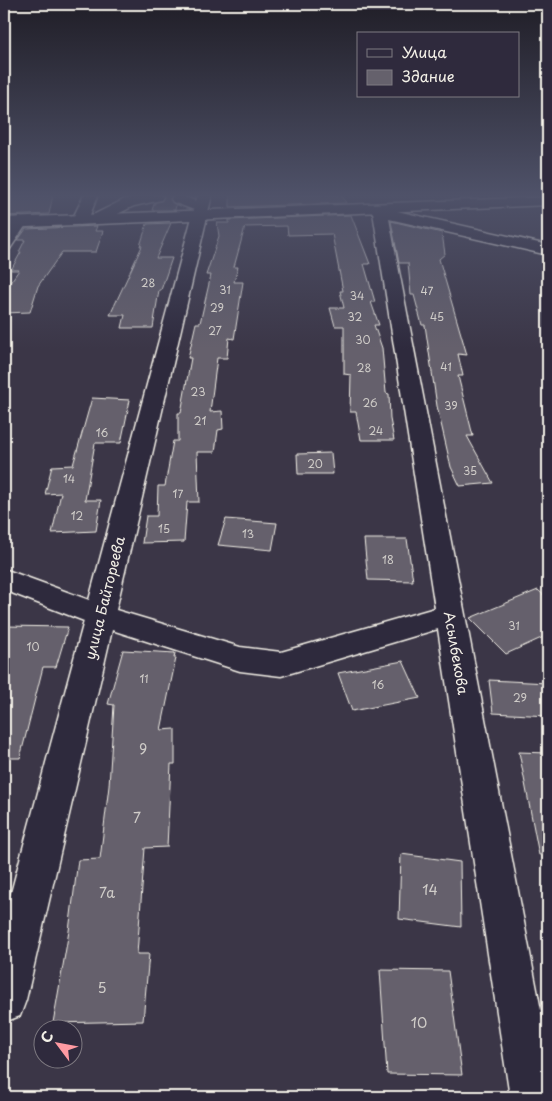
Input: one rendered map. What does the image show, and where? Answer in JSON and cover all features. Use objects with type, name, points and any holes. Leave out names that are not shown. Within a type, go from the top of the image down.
[{"type":"street","name":"улица Байтореева","points":[[4,1000],[101,616],[186,246]]},
{"type":"street","name":"Асылбекова","points":[[392,246],[449,615],[534,1097]]},
{"type":"street","points":[[535,246],[548,250]]},
{"type":"street","points":[[4,579],[101,616],[240,659],[281,664],[449,615]]},
{"type":"building","points":[[22,246],[98,246],[96,252],[62,252],[38,286],[30,312],[4,313],[4,291],[19,270],[11,270],[21,252],[19,252]]},
{"type":"building","points":[[142,246],[161,246],[156,258],[172,258],[161,290],[159,290],[153,328],[122,328],[125,315],[110,315]]},
{"type":"building","points":[[216,246],[240,246],[234,267],[238,267],[234,282],[243,282],[234,339],[229,338],[227,358],[217,358],[210,412],[222,411],[223,429],[218,430],[215,452],[197,452],[199,502],[187,502],[184,542],[142,543],[146,516],[157,516],[158,486],[165,486],[173,441],[178,441],[178,413],[181,413],[191,358],[188,358],[196,323],[200,323],[211,275],[206,275]]},
{"type":"building","points":[[334,246],[363,246],[370,264],[364,264],[375,302],[371,302],[379,325],[374,325],[382,348],[386,393],[389,394],[390,419],[394,440],[361,440],[356,412],[350,412],[351,375],[344,374],[344,326],[335,326],[330,308],[344,308],[340,291],[343,291]]},
{"type":"building","points":[[396,246],[444,246],[445,254],[439,259],[467,355],[458,354],[463,376],[458,376],[473,436],[467,436],[493,483],[460,486],[451,467],[437,406],[425,325],[422,325],[414,295],[411,295],[408,263],[399,263]]},
{"type":"building","points":[[92,398],[130,400],[121,443],[95,443],[85,500],[101,500],[96,531],[52,533],[61,493],[45,494],[52,466],[73,465]]},
{"type":"building","points":[[331,453],[333,474],[298,474],[297,454]]},
{"type":"building","points":[[226,519],[277,523],[272,550],[218,545]]},
{"type":"building","points":[[364,539],[407,539],[413,581],[368,580]]},
{"type":"building","points":[[538,590],[548,599],[548,635],[506,654],[470,618]]},
{"type":"building","points":[[4,626],[68,627],[56,667],[43,667],[20,758],[4,758]]},
{"type":"building","points":[[123,650],[175,653],[174,658],[176,658],[161,730],[175,729],[175,764],[171,764],[167,847],[145,848],[137,954],[149,954],[143,1021],[82,1022],[82,1018],[54,1018],[69,931],[78,860],[100,859],[109,786],[114,705],[108,704]]},
{"type":"building","points":[[403,661],[420,698],[352,711],[338,673]]},
{"type":"building","points":[[489,680],[548,683],[548,716],[493,713]]},
{"type":"building","points":[[519,752],[548,753],[548,854],[539,855]]},
{"type":"building","points":[[401,854],[460,862],[461,927],[399,919]]},
{"type":"building","points":[[380,970],[448,971],[462,1075],[387,1074]]}]
